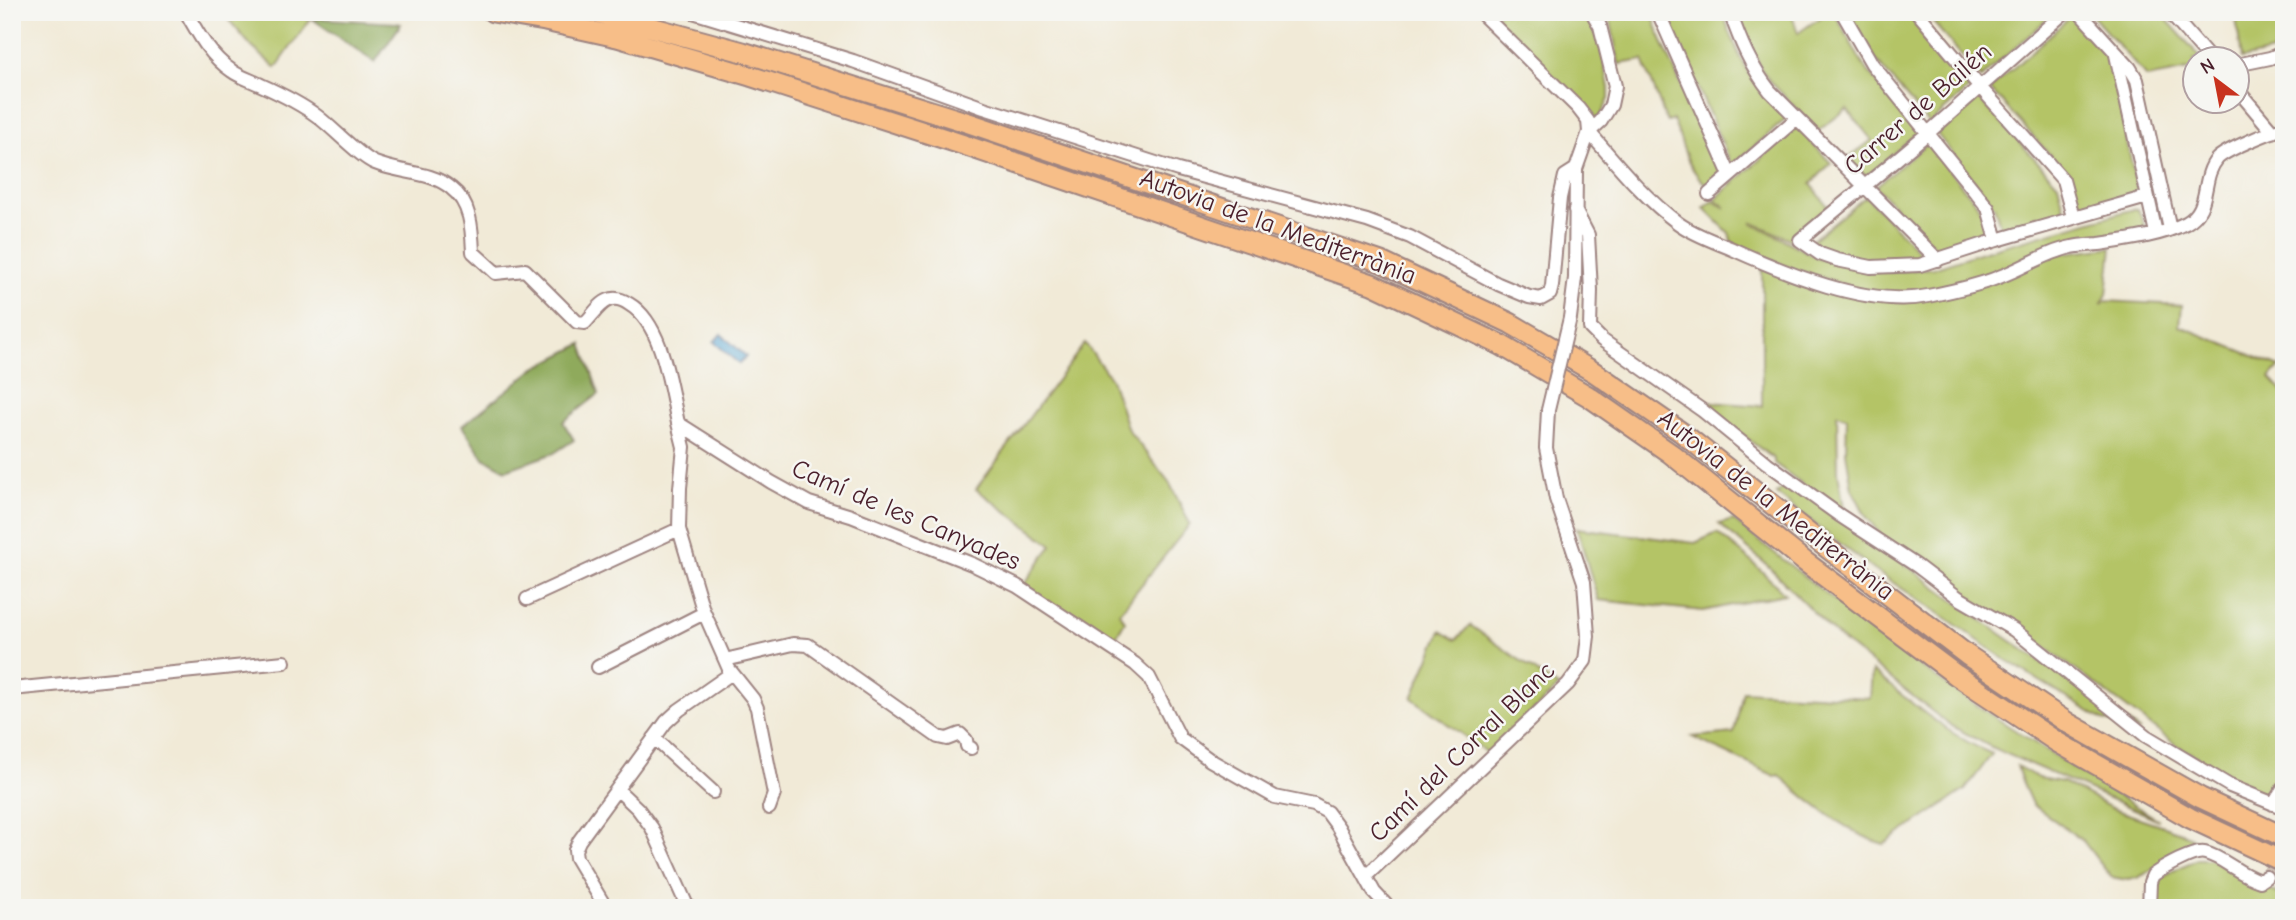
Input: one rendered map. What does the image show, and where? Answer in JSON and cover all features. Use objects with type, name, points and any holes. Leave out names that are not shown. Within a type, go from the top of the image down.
[{"type":"highway","name":"Autovia de la Mediterrània","points":[[493,12],[617,37],[750,76],[951,141],[1372,284],[1489,339],[1588,396],[1670,453],[1804,561],[1935,659],[2057,742],[2190,818],[2284,862]]},
{"type":"highway","name":"Autovia de la Mediterrània","points":[[595,12],[743,52],[969,123],[1381,262],[1510,323],[1594,372],[1681,432],[1967,655],[2068,723],[2201,798],[2284,837]]},
{"type":"street","points":[[186,12],[216,58],[233,72],[290,98],[316,115],[373,162],[434,179],[451,187],[466,208],[472,230],[472,252],[496,273],[525,271],[577,322],[586,323],[610,299],[619,298],[639,309],[657,338],[684,447],[679,529],[705,613],[729,675],[673,715],[579,841],[575,850],[580,865],[606,908]]},
{"type":"street","points":[[693,12],[802,45],[1178,170],[1367,221],[1410,237],[1498,284],[1541,299],[1550,294],[1552,286],[1564,176],[1576,169],[1589,132],[1588,121],[1578,108],[1479,12]]},
{"type":"street","points":[[1589,132],[1601,121],[1611,105],[1615,86],[1600,26],[1592,12]]},
{"type":"street","points":[[1658,12],[1730,175]]},
{"type":"street","points":[[1730,12],[1757,75],[1796,119],[1938,260],[2073,217],[2147,197]]},
{"type":"street","points":[[1842,12],[1872,64],[1988,208],[1997,240]]},
{"type":"street","points":[[1917,12],[2063,180],[2073,217]]},
{"type":"street","name":"Carrer de Bailén","points":[[1938,260],[1920,265],[1871,267],[1820,254],[1800,240],[2065,12]]},
{"type":"street","points":[[2079,12],[2130,68],[2137,80],[2170,229]]},
{"type":"street","points":[[2169,12],[2199,46]]},
{"type":"street","points":[[2250,62],[2284,52]]},
{"type":"street","points":[[2116,54],[2156,233]]},
{"type":"street","points":[[1589,132],[1639,187],[1686,228],[1761,262],[1841,289],[1895,299],[1927,296],[1999,277],[2034,260],[2072,247],[2156,233],[2194,218],[2200,210],[2211,168],[2221,155],[2278,130],[2250,102]]},
{"type":"street","points":[[1709,194],[1796,119]]},
{"type":"street","name":"Camí del Corral Blanc","points":[[1366,876],[1569,684],[1585,661],[1588,636],[1584,582],[1556,499],[1546,448],[1548,410],[1570,318],[1576,250],[1576,169]]},
{"type":"street","points":[[1575,210],[1588,235],[1590,328],[1602,340],[1703,411],[1767,463],[1839,515],[1917,566],[1959,598],[2014,630],[2146,736],[2230,786],[2279,806],[2284,787]]},
{"type":"street","name":"Camí de les Canyades","points":[[678,423],[809,503],[851,516],[972,564],[1017,586],[1062,614],[1135,664],[1149,677],[1180,738],[1210,760],[1275,797],[1314,805],[1327,812],[1374,892],[1389,908]]},
{"type":"street","points":[[527,599],[679,529]]},
{"type":"street","points":[[598,667],[705,613]]},
{"type":"street","points":[[727,665],[793,644],[808,645],[938,737],[947,739],[960,734],[971,748]]},
{"type":"street","points":[[12,689],[284,662]]},
{"type":"street","points":[[727,665],[757,708],[774,794],[769,807]]},
{"type":"street","points":[[654,738],[713,792]]},
{"type":"street","points":[[617,789],[638,809],[652,828],[688,908]]},
{"type":"street","points":[[2149,908],[2150,881],[2154,876],[2197,852],[2207,853],[2247,877],[2260,881],[2266,877]]},
{"type":"green space","points":[[222,12],[311,18],[276,68],[252,47]]},
{"type":"green space","points":[[1499,12],[1584,12],[1600,42],[1609,88],[1609,99],[1600,117],[1595,118],[1495,19]]},
{"type":"green space","points":[[1609,12],[1651,12],[1721,174],[1708,186],[1694,172],[1673,120],[1667,122],[1643,60],[1619,64]]},
{"type":"green space","points":[[1665,12],[1722,12],[1740,57],[1752,78],[1786,117],[1732,166]]},
{"type":"green space","points":[[1737,12],[1791,12],[1798,33],[1828,12],[1834,12],[1863,65],[1917,130],[1916,134],[1866,177],[1863,176],[1847,159],[1872,140],[1847,109],[1818,131],[1760,67]]},
{"type":"green space","points":[[1849,12],[1908,12],[1971,87],[1929,124],[1875,59]]},
{"type":"green space","points":[[1924,12],[2055,12],[1981,78]]},
{"type":"green space","points":[[2089,12],[2160,12],[2190,46],[2180,46],[2180,72],[2147,78]]},
{"type":"green space","points":[[2235,12],[2284,12],[2284,44],[2272,52],[2250,57],[2250,46],[2240,46]]},
{"type":"green space","points":[[2071,16],[2075,16],[2108,53],[2137,189],[2136,193],[2083,208],[2078,205],[2070,177],[1990,89]]},
{"type":"green space","points":[[311,18],[397,23],[401,24],[375,62]]},
{"type":"green space","points":[[1979,98],[2058,184],[2065,212],[2039,220],[2037,215],[2031,218],[2032,222],[2004,230],[2001,228],[1994,206],[1937,134]]},
{"type":"green space","points":[[1797,127],[1831,163],[1811,184],[1829,208],[1792,240],[1751,222],[1820,259],[1891,272],[1933,268],[2134,209],[2138,209],[2146,229],[2116,237],[2087,239],[2032,254],[2004,270],[1922,291],[1904,293],[1861,290],[1788,267],[1732,243],[1729,233],[1704,208],[1713,201],[1726,208],[1715,199]]},
{"type":"green space","points":[[1925,145],[1929,145],[1981,209],[1988,231],[1986,235],[1936,248],[1877,188],[1876,186]]},
{"type":"green space","points":[[1865,197],[1925,258],[1893,265],[1819,251],[1811,241]]},
{"type":"green space","points":[[2112,247],[2107,294],[2101,305],[2105,301],[2182,305],[2180,326],[2280,367],[2270,378],[2284,393],[2284,769],[2270,800],[2175,744],[2037,641],[1947,584],[1883,538],[1866,516],[1852,489],[1846,452],[1847,417],[1837,414],[1838,472],[1845,515],[1774,463],[1774,459],[1698,401],[1762,406],[1762,269],[1902,302],[2056,254]]},
{"type":"green space","points":[[1085,343],[1111,379],[1128,430],[1169,482],[1190,524],[1119,613],[1125,621],[1112,644],[1022,587],[1052,545],[976,489]]},
{"type":"green space","points":[[582,344],[599,394],[563,422],[574,440],[554,453],[506,470],[484,458],[462,426],[535,368]]},
{"type":"green space","points":[[1792,481],[1988,625],[2140,731],[2103,720],[2006,660],[1877,572],[1776,494]]},
{"type":"green space","points":[[1733,520],[1896,649],[1959,694],[2159,820],[1993,748],[1948,724],[1838,637],[1767,565],[1719,524]]},
{"type":"green space","points":[[1577,528],[1695,543],[1717,533],[1785,594],[1703,611],[1598,600]]},
{"type":"green space","points":[[1470,625],[1558,687],[1489,754],[1412,698],[1441,631],[1456,640]]},
{"type":"green space","points":[[1872,671],[1944,727],[1992,754],[1965,790],[1884,844],[1843,825],[1779,775],[1775,776],[1692,737],[1734,733],[1743,691],[1870,698]]},
{"type":"green space","points":[[2017,766],[2038,778],[2063,782],[2113,809],[2181,832],[2204,846],[2137,878],[2128,880],[2111,877],[2083,841],[2032,804]]},
{"type":"green space","points":[[2197,859],[2211,859],[2284,896],[2284,908],[2151,908],[2157,879]]},
{"type":"water","points":[[721,334],[746,356],[739,364],[714,342]]},
{"type":"tunnel","points":[[2266,877],[2284,841]]}]
